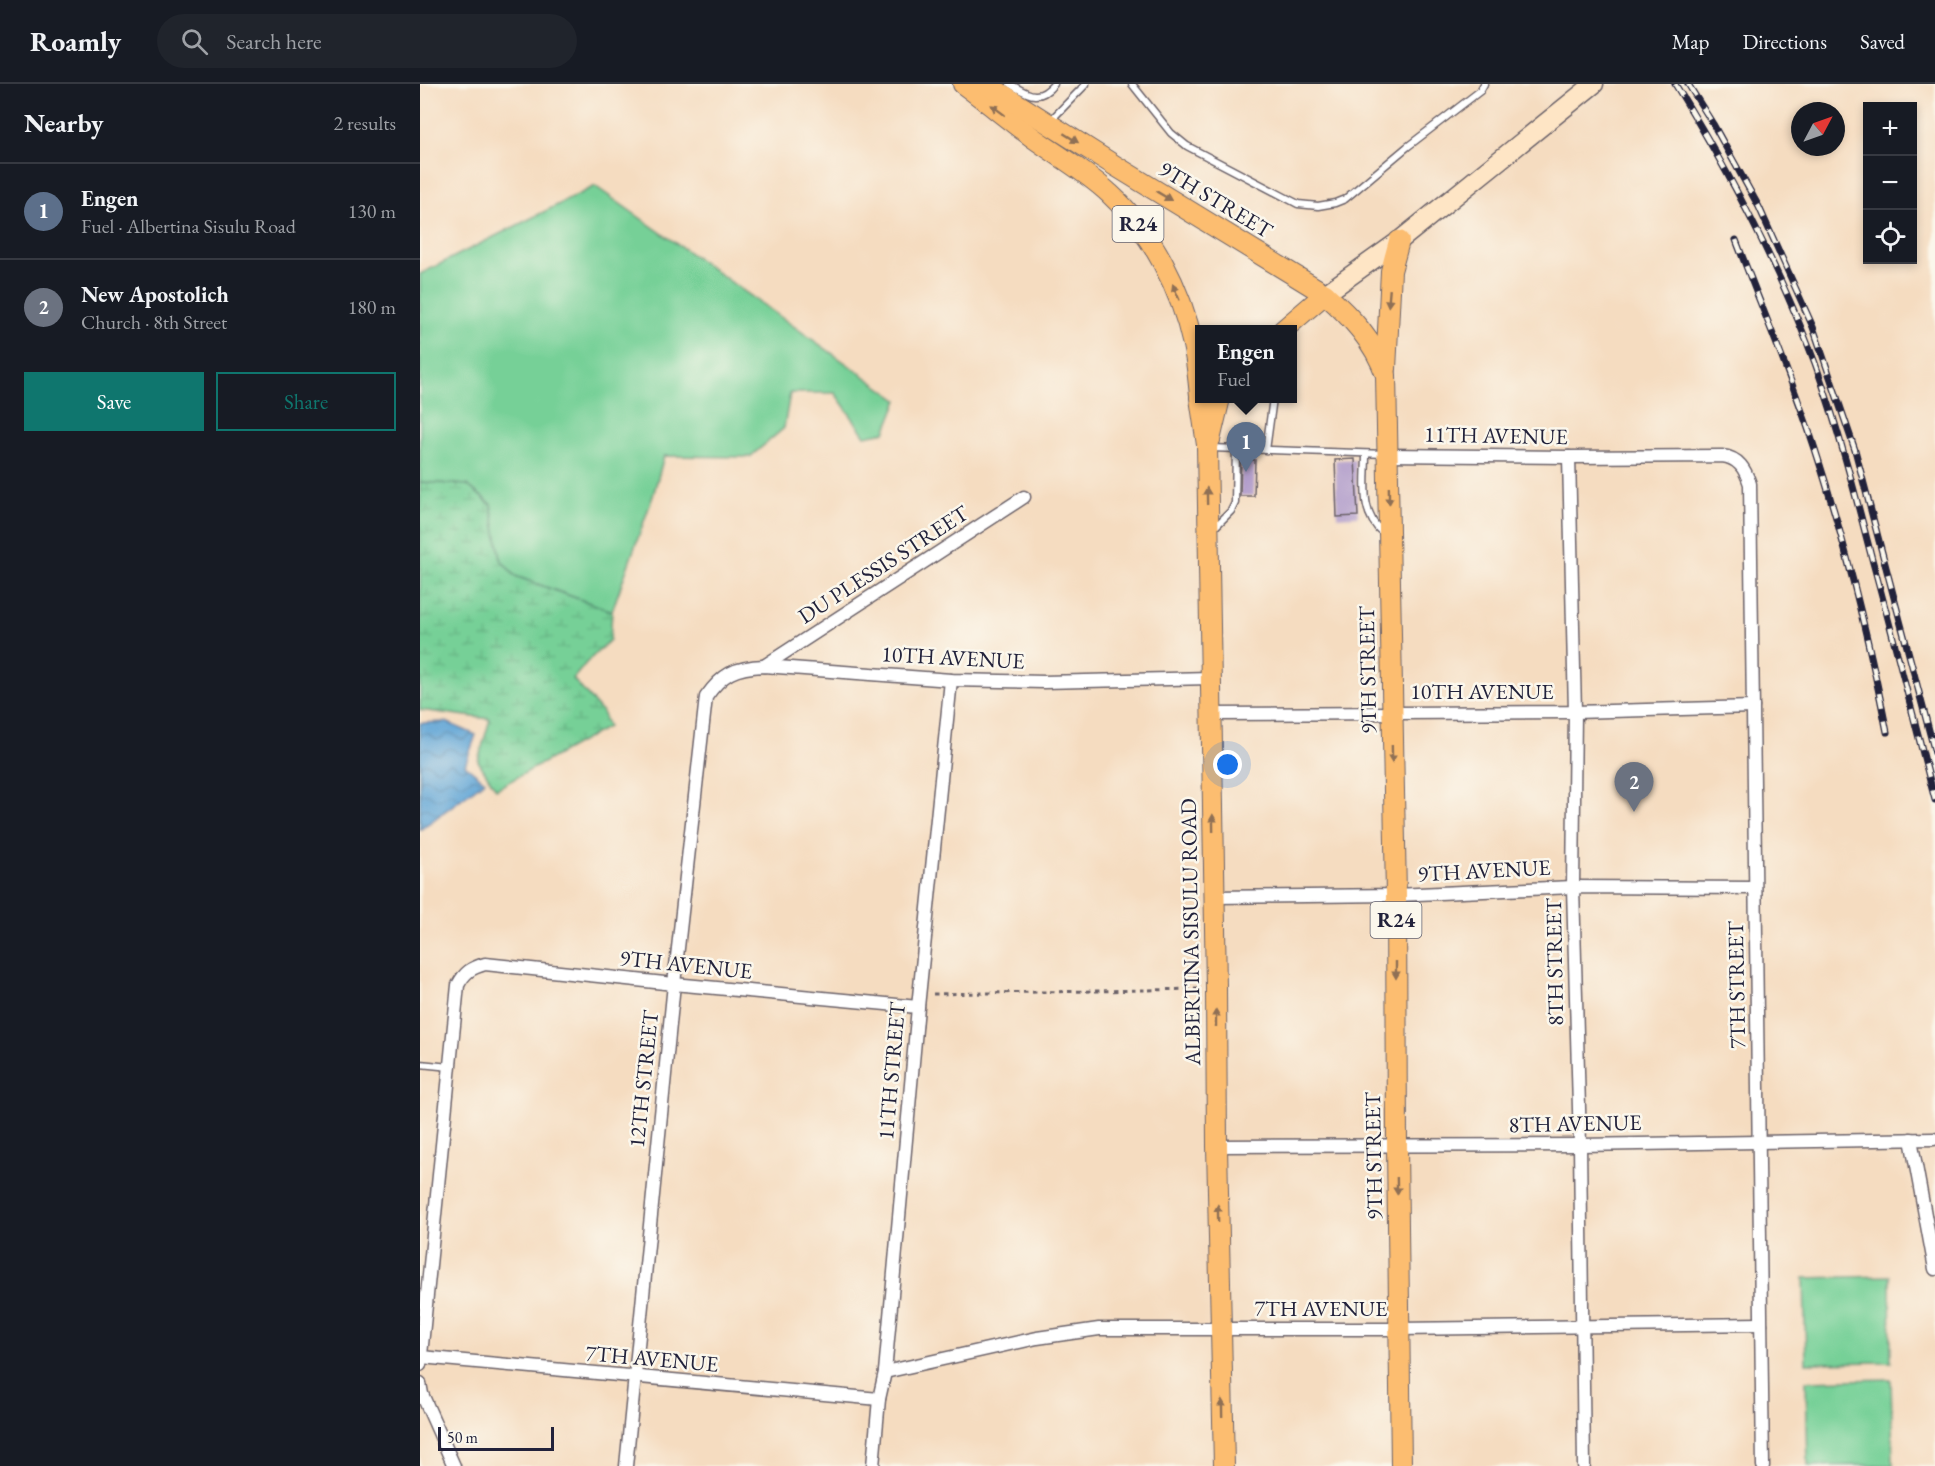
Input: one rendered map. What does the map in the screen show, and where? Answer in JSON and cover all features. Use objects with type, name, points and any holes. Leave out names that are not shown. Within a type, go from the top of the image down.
[{"type":"main road","name":"ALBERTINA SISULU ROAD","points":[[963,84],[1032,137],[1095,181],[1136,222],[1169,275],[1189,326],[1195,356]]},
{"type":"main road","name":"9TH STREET","points":[[986,84],[1325,294],[1348,314],[1361,330],[1376,352],[1386,375],[1395,896],[1401,1466]]},
{"type":"main road","points":[[1386,375],[1391,271],[1399,241]]},
{"type":"main road","points":[[1289,325],[1325,294]]},
{"type":"main road","name":"ALBERTINA SISULU ROAD","points":[[1201,403],[1207,446],[1224,1466]]},
{"type":"main road","points":[[1207,446],[1212,435],[1219,403]]},
{"type":"street","points":[[1325,294],[1399,241],[1594,84]]},
{"type":"street","name":"11TH AVENUE","points":[[1388,454],[1732,457],[1740,463],[1746,473],[1750,484],[1750,502]]},
{"type":"street","name":"8TH STREET","points":[[1569,457],[1575,712],[1573,887],[1580,1145],[1584,1466]]},
{"type":"street","name":"DU PLESSIS STREET","points":[[764,666],[1024,497]]},
{"type":"street","name":"7TH STREET","points":[[1750,502],[1763,1466]]},
{"type":"street","name":"10TH AVENUE","points":[[706,697],[726,674],[739,669],[764,666],[951,680],[1044,682],[1210,678]]},
{"type":"street","name":"11TH STREET","points":[[873,1466],[879,1399],[885,1372],[951,680]]},
{"type":"street","name":"12TH STREET","points":[[626,1466],[674,984],[706,697]]},
{"type":"street","name":"10TH AVENUE","points":[[1211,714],[1575,712],[1753,707]]},
{"type":"street","name":"9TH AVENUE","points":[[1214,897],[1395,896],[1573,887],[1755,888]]},
{"type":"street","name":"9TH AVENUE","points":[[450,1066],[458,985],[464,974],[474,967],[485,964],[674,984],[919,1000]]},
{"type":"street","points":[[420,1361],[450,1066]]},
{"type":"street","points":[[1911,1139],[1935,1269]]},
{"type":"street","name":"8TH AVENUE","points":[[1217,1146],[1580,1145],[1934,1139]]},
{"type":"street","name":"7TH AVENUE","points":[[885,1372],[1038,1338],[1077,1331],[1124,1328],[1399,1329],[1761,1324]]},
{"type":"street","name":"7TH AVENUE","points":[[420,1361],[879,1399]]},
{"type":"street","points":[[420,1383],[422,1394],[454,1466]]},
{"type":"lane","points":[[1010,84],[1036,96],[1048,91],[1054,84]]},
{"type":"lane","points":[[1032,137],[1048,124],[1086,84]]},
{"type":"lane","points":[[1132,84],[1171,133],[1187,146],[1292,201],[1311,207],[1345,199],[1407,147],[1480,91],[1484,84]]},
{"type":"lane","points":[[1266,450],[1272,403]]},
{"type":"lane","name":"11TH AVENUE","points":[[1207,446],[1388,454]]},
{"type":"lane","points":[[1208,535],[1231,511],[1235,503],[1236,449]]},
{"type":"lane","points":[[1366,454],[1368,515],[1374,526],[1390,538]]},
{"type":"lane","points":[[420,1064],[450,1066]]},
{"type":"path","points":[[919,1000],[1216,988]]},
{"type":"green space","points":[[595,186],[898,400],[885,432],[865,436],[835,393],[790,393],[784,428],[750,457],[664,456],[653,496],[612,611],[515,576],[501,560],[491,504],[467,485],[420,482],[420,274]]},
{"type":"green space","points":[[420,482],[467,485],[491,505],[501,560],[515,576],[612,611],[610,640],[573,679],[602,712],[608,727],[496,789],[478,761],[490,719],[420,710]]},
{"type":"green space","points":[[1890,1276],[1891,1362],[1806,1363],[1804,1278]]},
{"type":"green space","points":[[1891,1379],[1893,1465],[1808,1466],[1806,1381]]},
{"type":"water","points":[[446,722],[476,735],[465,765],[485,781],[420,830],[420,723]]},
{"type":"building","points":[[1241,459],[1255,460],[1254,496],[1240,496]]},
{"type":"building","points":[[1355,459],[1358,516],[1337,517],[1335,460]]},
{"type":"railway","points":[[1675,84],[1752,220],[1815,363],[1853,485],[1935,800]]},
{"type":"railway","points":[[1688,84],[1759,207],[1813,327],[1855,450],[1935,753]]},
{"type":"railway","points":[[1736,240],[1797,396],[1826,484],[1855,589],[1887,732]]},
{"type":"place","name":"Engen","points":[[1246,472]]},
{"type":"place","name":"New Apostolich","points":[[1634,812]]}]
